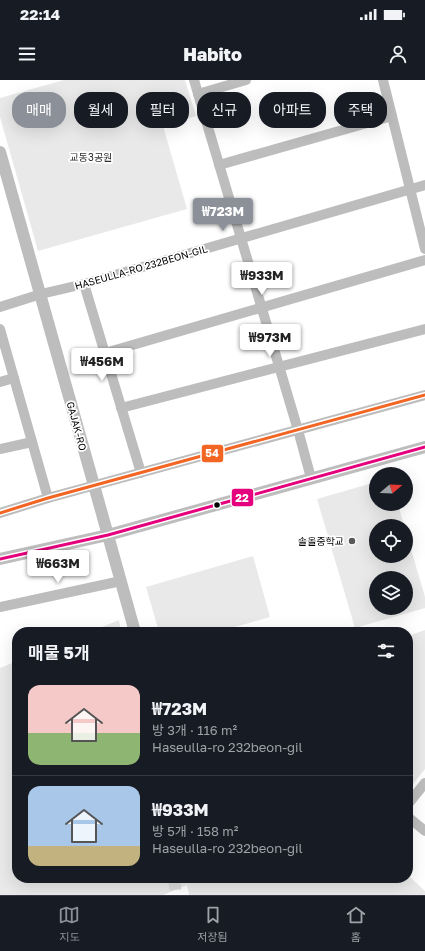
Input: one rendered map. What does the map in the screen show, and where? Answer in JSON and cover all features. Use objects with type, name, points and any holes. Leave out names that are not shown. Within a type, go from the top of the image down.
[{"type":"street","points":[[194,80],[197,92]]},
{"type":"street","points":[[205,92],[246,80]]},
{"type":"street","points":[[383,80],[425,250]]},
{"type":"street","points":[[219,165],[392,116]]},
{"type":"street","points":[[208,128],[311,478]]},
{"type":"street","name":"GAJAK-RO","points":[[0,152],[134,627]]},
{"type":"street","name":"HASEULLA-RO 232BEON-GIL","points":[[0,307],[425,185]]},
{"type":"street","points":[[105,353],[425,260]]},
{"type":"street","points":[[84,284],[141,473]]},
{"type":"street","points":[[0,329],[48,498]]},
{"type":"street","points":[[121,408],[425,329]]},
{"type":"street","points":[[0,382],[14,378]]},
{"type":"street","points":[[0,513],[48,498],[425,395]]},
{"type":"street","points":[[0,449],[32,442]]},
{"type":"street","points":[[0,559],[108,534],[425,447]]},
{"type":"street","points":[[0,607],[121,582]]},
{"type":"street","points":[[413,798],[425,783]]},
{"type":"street","points":[[413,821],[425,831]]},
{"type":"green space","name":"교동3공원","points":[[64,80],[185,80],[189,92],[136,92],[136,128],[164,128],[187,209],[38,251],[0,117],[0,98],[12,95],[12,128],[66,128],[66,92],[21,92]]},
{"type":"green space","name":"교동3공원","points":[[189,93],[196,116],[189,118]]},
{"type":"green space","points":[[369,484],[369,511],[400,511],[402,519],[369,519],[369,563],[413,563],[413,556],[425,597],[425,608],[413,611],[413,571],[369,571],[369,615],[400,615],[355,627],[317,499]]},
{"type":"green space","points":[[253,556],[270,617],[235,627],[158,627],[146,587]]},
{"type":"green space","points":[[119,620],[120,627],[102,627]]},
{"type":"green space","points":[[425,630],[425,769],[413,784],[413,634]]},
{"type":"green space","points":[[12,663],[12,883],[413,883],[413,880],[425,891],[425,895],[189,895],[187,885],[163,895],[0,895],[0,668]]},
{"type":"tunnel","points":[[175,883],[176,895]]},
{"type":"transit line","name":"54","points":[[0,513],[48,498],[425,395]]},
{"type":"transit line","name":"22","points":[[0,559],[108,535],[425,447]]},
{"type":"place","name":"솔올중학교","points":[[352,541]]}]
